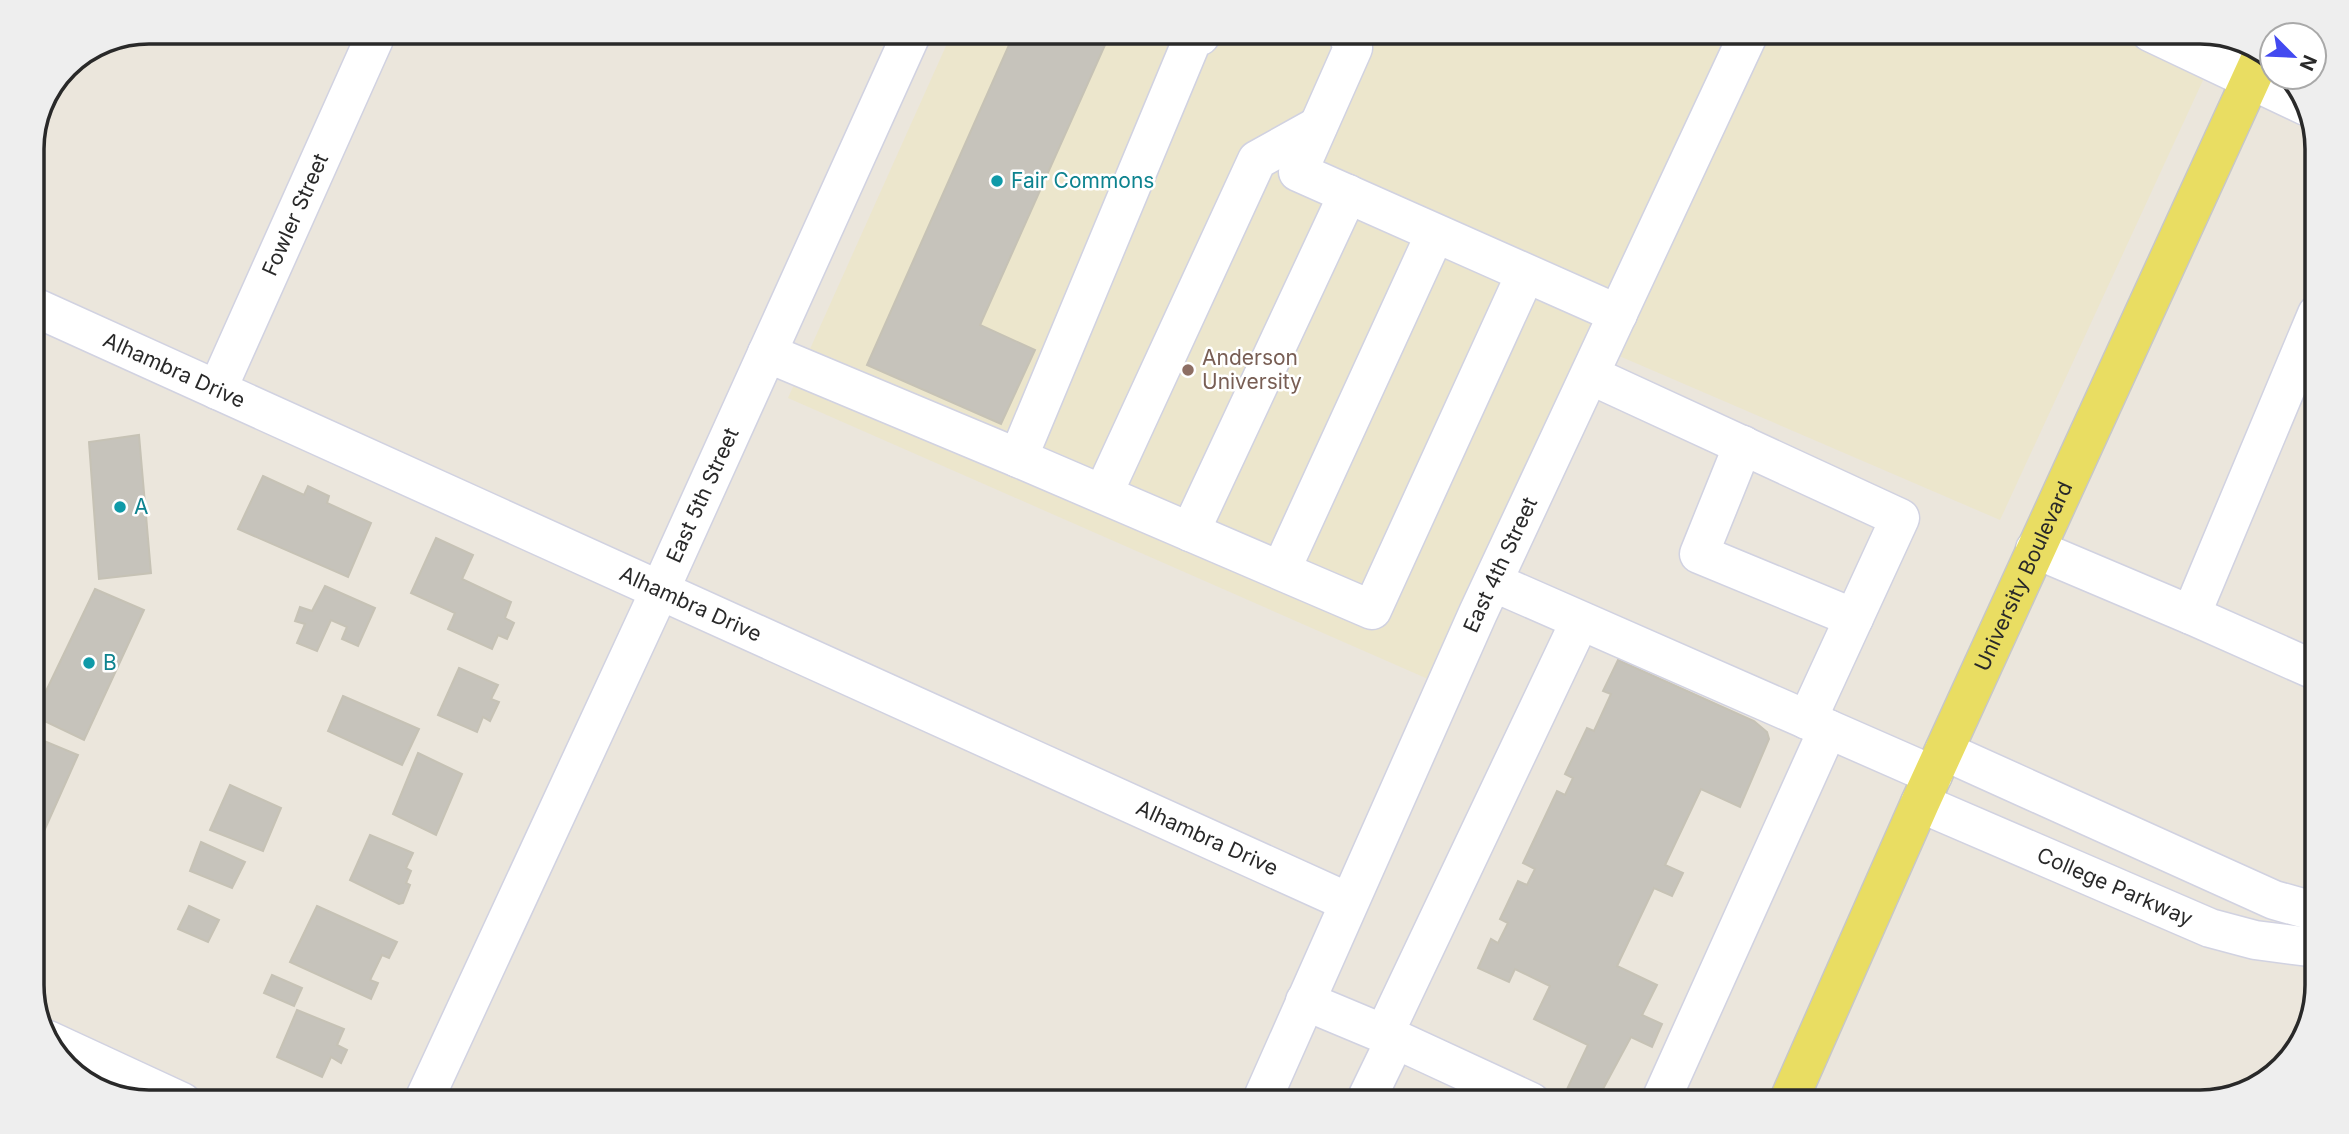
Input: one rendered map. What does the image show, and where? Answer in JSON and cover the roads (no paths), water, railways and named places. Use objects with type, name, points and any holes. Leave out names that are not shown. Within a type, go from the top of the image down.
[{"type":"main road","name":"University Boulevard","points":[[1793,1090],[1932,776],[2257,67]]},
{"type":"street","name":"Fowler Street","points":[[217,390],[372,44]]},
{"type":"street","name":"East 5th Street","points":[[428,1090],[660,590],[907,44]]},
{"type":"street","points":[[1018,458],[1190,44]]},
{"type":"street","points":[[1351,44],[1353,48],[1298,172],[1618,314]]},
{"type":"street","name":"East 4th Street","points":[[1266,1090],[1493,582],[1744,44]]},
{"type":"street","points":[[2187,44],[2257,67],[2289,93]]},
{"type":"street","points":[[1103,494],[1257,160],[1318,126]]},
{"type":"street","points":[[1190,532],[1348,194]]},
{"type":"street","points":[[1280,570],[1435,234]]},
{"type":"street","points":[[767,353],[1372,610],[1525,275]]},
{"type":"street","name":"Alhambra Drive","points":[[44,311],[1348,902]]},
{"type":"street","points":[[2191,615],[2305,343]]},
{"type":"street","points":[[1590,375],[1900,518],[1854,618],[1817,725],[1665,1090]]},
{"type":"street","points":[[1743,446],[1699,554],[1854,618]]},
{"type":"street","points":[[2035,549],[2305,666]]},
{"type":"street","points":[[1493,582],[1932,776],[2274,900],[2305,908]]},
{"type":"street","points":[[1370,1090],[1390,1037],[1580,621]]},
{"type":"street","name":"College Parkway","points":[[1932,776],[2210,928],[2255,940],[2305,946]]},
{"type":"street","points":[[1305,1001],[1505,1090]]},
{"type":"street","points":[[64,1047],[156,1090]]},
{"type":"place","name":"Fair Commons","points":[[997,181]]},
{"type":"place","name":"Anderson University","points":[[1188,370]]},
{"type":"place","name":"A","points":[[120,507]]},
{"type":"place","name":"B","points":[[89,663]]}]
